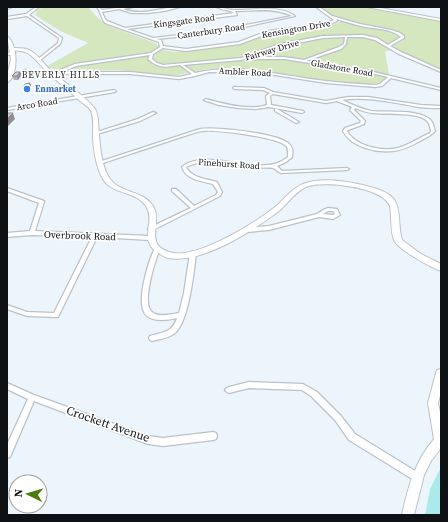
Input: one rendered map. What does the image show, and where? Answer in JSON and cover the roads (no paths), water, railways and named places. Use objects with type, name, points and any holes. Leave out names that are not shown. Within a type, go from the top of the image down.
[{"type":"street","points":[[7,8],[11,7]]},
{"type":"street","points":[[7,18],[27,15],[38,7]]},
{"type":"street","points":[[56,72],[75,65],[98,60],[152,54],[162,47],[160,41],[154,38],[104,21],[98,7]]},
{"type":"street","points":[[101,11],[132,7]]},
{"type":"street","points":[[119,8],[125,12],[140,12],[179,7]]},
{"type":"street","points":[[217,7],[219,9],[230,10]]},
{"type":"street","name":"Kensington Drive","points":[[162,47],[186,50],[240,43],[268,32],[328,24],[336,20],[317,7]]},
{"type":"street","points":[[369,7],[441,20]]},
{"type":"street","name":"Canterbury Road","points":[[154,38],[216,32],[268,20],[294,16],[289,13],[265,10],[230,10]]},
{"type":"street","name":"Kingsgate Road","points":[[124,28],[236,14],[230,10]]},
{"type":"street","points":[[27,15],[61,38],[59,44],[39,60]]},
{"type":"street","points":[[331,16],[362,26],[400,34],[403,37],[387,46]]},
{"type":"street","points":[[268,20],[270,22],[268,32]]},
{"type":"street","name":"Fairway Drive","points":[[152,54],[150,60],[156,64],[167,67],[241,59],[286,44],[323,37],[370,37],[400,54],[441,71]]},
{"type":"street","points":[[303,61],[340,48],[345,44],[346,37]]},
{"type":"street","points":[[7,38],[13,51],[13,69],[7,82]]},
{"type":"street","points":[[7,54],[13,51],[28,50],[50,72],[80,97],[93,111],[101,162],[107,180],[114,186],[148,204],[152,214],[150,238],[157,249],[170,255],[193,253],[222,244],[247,230],[278,207],[297,190],[308,184],[325,183],[364,188],[382,195],[392,202],[397,237],[400,243],[418,256],[441,268]]},
{"type":"street","name":"Gladstone Road","points":[[241,59],[266,57],[303,61],[361,70],[441,89]]},
{"type":"street","points":[[181,65],[195,75]]},
{"type":"street","name":"Ambler Road","points":[[50,72],[130,74],[172,78],[187,77],[216,70],[262,72],[326,82],[375,86],[381,85],[390,77]]},
{"type":"street","points":[[234,88],[264,89],[272,93],[321,102],[348,98],[368,98],[441,108]]},
{"type":"street","name":"Arco Road","points":[[7,109],[114,91]]},
{"type":"street","points":[[269,106],[268,96],[272,93]]},
{"type":"street","points":[[206,100],[219,104],[250,108],[264,108],[269,106],[278,109],[302,112]]},
{"type":"street","points":[[338,100],[371,112],[401,113],[420,116],[430,122],[433,131],[431,134],[398,150],[388,151],[374,149],[361,144],[347,135],[345,131],[346,129],[362,124],[363,122],[352,110],[354,107]]},
{"type":"street","points":[[264,108],[271,111],[278,109]]},
{"type":"street","points":[[278,109],[297,122]]},
{"type":"street","points":[[96,133],[139,120],[154,113]]},
{"type":"street","name":"Pinehurst Road","points":[[101,162],[190,132],[209,129],[273,139],[285,143],[291,151],[290,157],[274,166],[202,161],[187,164],[184,167],[184,171],[188,174],[215,183],[220,189],[218,196],[151,229]]},
{"type":"street","points":[[274,166],[281,172],[347,169]]},
{"type":"street","name":"Overbrook Road","points":[[7,189],[42,202],[32,233],[150,238]]},
{"type":"street","points":[[174,190],[194,208]]},
{"type":"street","points":[[247,230],[269,228],[319,215]]},
{"type":"street","points":[[7,235],[32,233]]},
{"type":"street","points":[[7,307],[27,314],[56,315],[95,236]]},
{"type":"street","points":[[157,249],[146,291],[145,307],[148,313],[158,317],[181,316]]},
{"type":"street","points":[[152,338],[175,330],[181,316],[193,253]]},
{"type":"street","points":[[408,515],[417,477],[426,456],[441,440],[433,402],[441,373]]},
{"type":"street","points":[[229,390],[249,385],[303,388],[314,394],[338,418],[352,437],[417,477]]},
{"type":"street","name":"Crockett Avenue","points":[[7,386],[32,397],[148,440],[163,442],[213,436]]},
{"type":"street","points":[[7,454],[32,397]]},
{"type":"water","points":[[441,467],[441,515],[425,515],[430,489]]},
{"type":"place","name":"Enmarket","points":[[27,89]]},
{"type":"district","name":"BEVERLY HILLS","points":[[61,75]]}]
